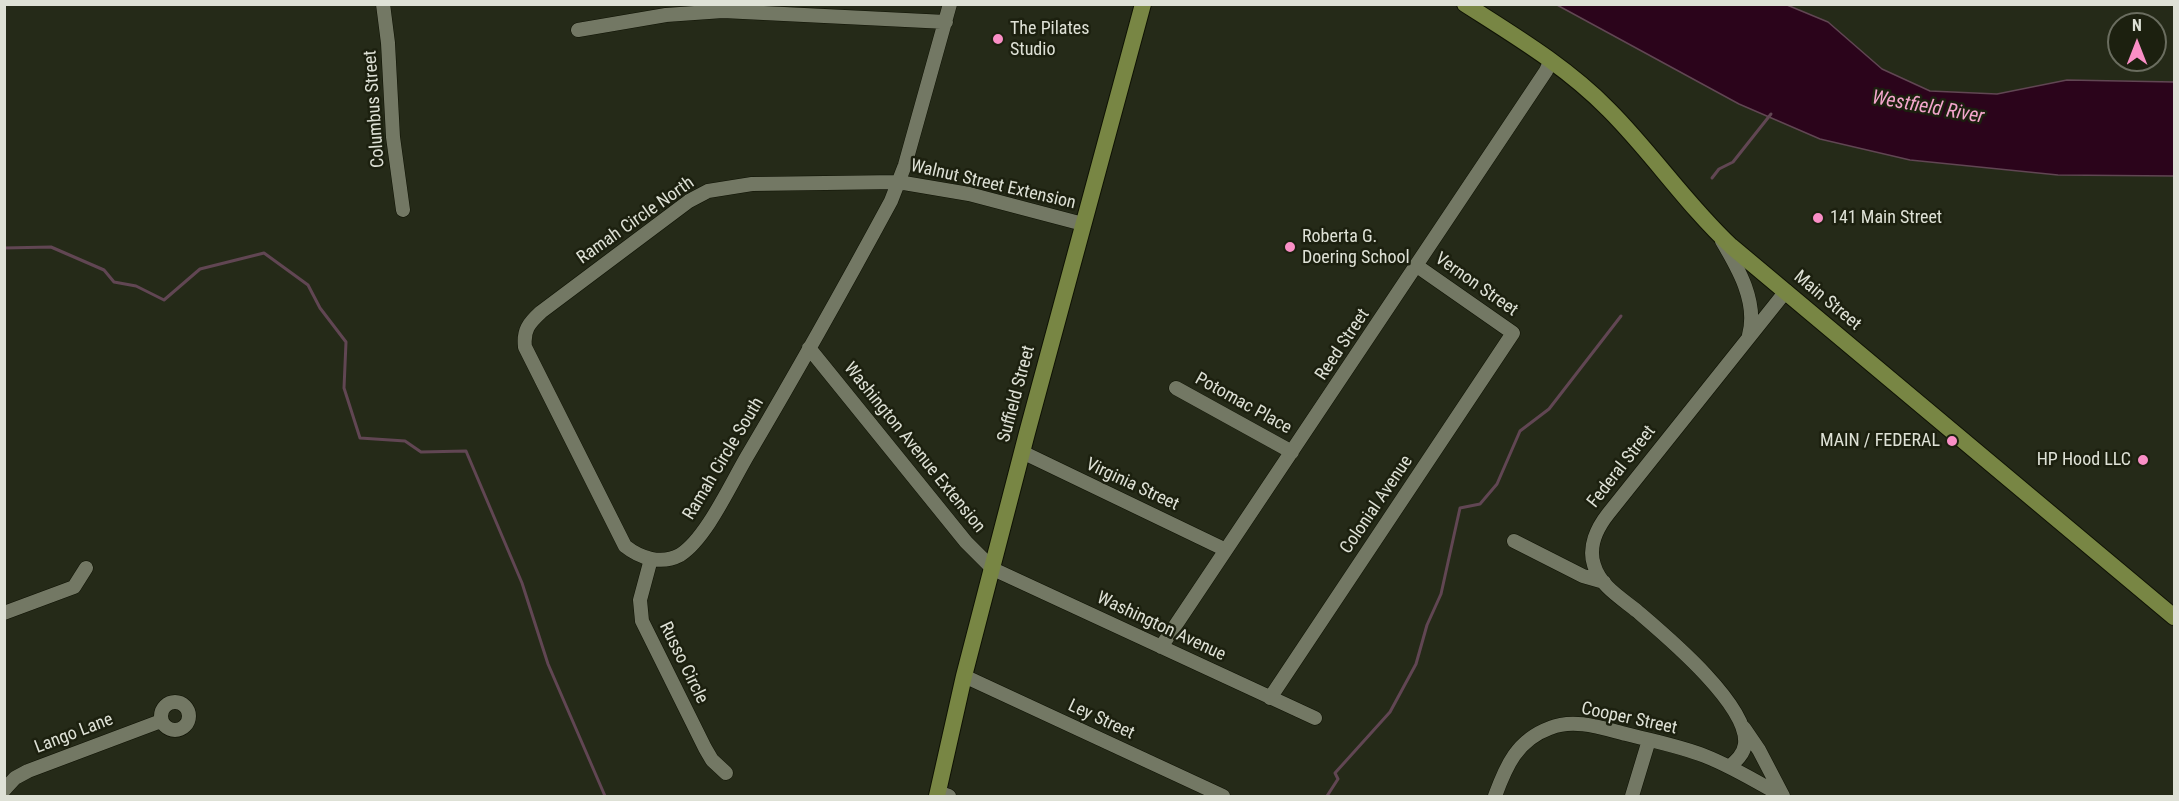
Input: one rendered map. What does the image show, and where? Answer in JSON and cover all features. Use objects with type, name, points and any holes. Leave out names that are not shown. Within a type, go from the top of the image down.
[{"type":"main road","name":"Suffield Street","points":[[941,795],[964,676],[1143,4]]},
{"type":"main road","name":"Main Street","points":[[1465,4],[1551,60],[1580,83],[1610,110],[1716,231],[2175,617]]},
{"type":"street","name":"Columbus Street","points":[[383,4],[389,55],[393,137],[404,210]]},
{"type":"street","name":"Walnut Street Extension","points":[[950,4],[898,182],[969,194],[1083,224]]},
{"type":"street","points":[[578,30],[666,15],[723,11],[946,22]]},
{"type":"street","name":"Reed Street","points":[[1161,647],[1417,266],[1546,71],[1551,60]]},
{"type":"street","name":"Ramah Circle North","points":[[651,559],[635,554],[625,546],[525,347],[524,334],[529,323],[649,230],[689,201],[708,191],[752,184],[898,182]]},
{"type":"street","name":"Ramah Circle South","points":[[651,559],[678,556],[692,544],[709,522],[891,201],[898,182]]},
{"type":"street","points":[[1716,231],[1737,268],[1749,297],[1752,319],[1749,337]]},
{"type":"street","name":"Vernon Street","points":[[1417,266],[1513,333]]},
{"type":"street","name":"Federal Street","points":[[1783,796],[1759,750],[1721,694],[1700,668],[1604,582],[1595,569],[1593,560],[1594,538],[1599,526],[1785,291]]},
{"type":"street","name":"Colonial Avenue","points":[[1270,698],[1513,333]]},
{"type":"street","name":"Washington Avenue Extension","points":[[809,348],[966,542],[993,569]]},
{"type":"street","name":"Potomac Place","points":[[1176,388],[1292,452]]},
{"type":"street","name":"Virginia Street","points":[[1022,452],[1227,550]]},
{"type":"street","points":[[1514,541],[1583,576],[1604,582]]},
{"type":"street","name":"Russo Circle","points":[[651,559],[639,600],[642,621],[705,748],[712,760],[726,773]]},
{"type":"street","points":[[4,613],[74,587],[86,568]]},
{"type":"street","name":"Washington Avenue","points":[[993,569],[1314,718]]},
{"type":"street","name":"Ley Street","points":[[964,676],[1223,796]]},
{"type":"street","name":"Federal Street","points":[[1730,767],[1745,746],[1744,735],[1737,717]]},
{"type":"street","name":"Lango Lane","points":[[4,790],[15,778],[28,771],[161,721]]},
{"type":"street","name":"Cooper Street","points":[[1495,796],[1503,772],[1512,756],[1529,739],[1548,728],[1565,724],[1588,725],[1698,753],[1730,767],[1783,796]]},
{"type":"street","points":[[1632,796],[1649,740]]},
{"type":"water","name":"Westfield River","points":[[1557,5],[1787,5],[1828,22],[1882,69],[1930,91],[1997,94],[2067,80],[2174,82],[2174,176],[2058,175],[1910,160],[1820,139],[1739,104]]},
{"type":"waterway","points":[[1712,178],[1719,169],[1733,162],[1771,114]]},
{"type":"waterway","points":[[4,248],[51,247],[104,270],[114,282],[136,286],[164,300],[200,269],[264,253],[308,285],[320,308],[346,342],[344,388],[360,438],[405,441],[421,452],[466,451],[522,583],[548,664],[605,796]]},
{"type":"waterway","points":[[1327,796],[1338,779],[1335,773],[1390,712],[1416,664],[1427,625],[1441,594],[1460,508],[1480,504],[1497,484],[1520,431],[1549,409],[1621,316]]},
{"type":"place","name":"The Pilates Studio","points":[[998,39]]},
{"type":"place","name":"141 Main Street","points":[[1818,218]]},
{"type":"place","name":"Roberta G. Doering School","points":[[1290,247]]},
{"type":"place","name":"MAIN / FEDERAL","points":[[1952,441]]},
{"type":"place","name":"HP Hood LLC","points":[[2143,460]]}]
